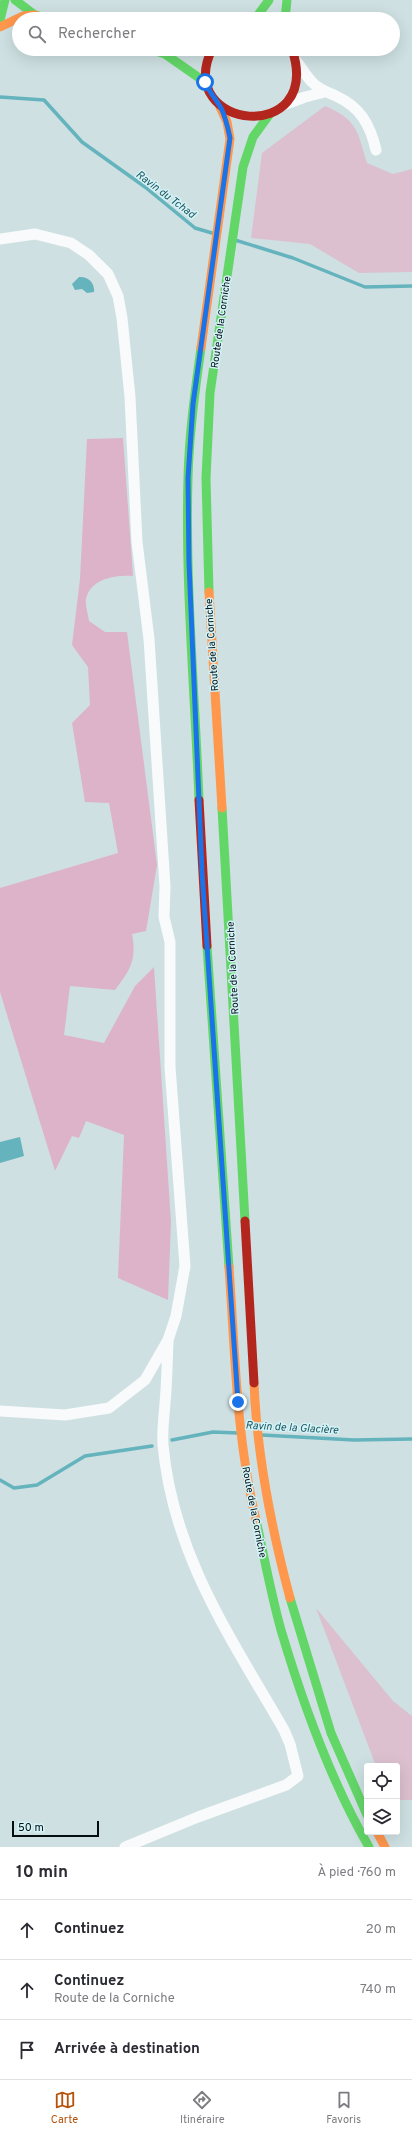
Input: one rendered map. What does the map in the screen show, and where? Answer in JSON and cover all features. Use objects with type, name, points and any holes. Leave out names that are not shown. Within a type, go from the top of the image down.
[{"type":"main road","points":[[0,20],[4,9],[5,0]]},
{"type":"main road","points":[[15,0],[31,12]]},
{"type":"main road","points":[[261,12],[270,0]]},
{"type":"main road","points":[[286,12],[287,0]]},
{"type":"main road","points":[[0,27],[12,21]]},
{"type":"main road","points":[[168,56],[205,82]]},
{"type":"main road","points":[[205,82],[206,62],[209,56]]},
{"type":"main road","points":[[220,107],[233,114],[251,117],[269,115],[284,105],[293,93],[298,78],[297,62],[295,56]]},
{"type":"main road","name":"Route de la Corniche","points":[[205,82],[210,94],[220,107],[227,122],[230,138],[193,404],[188,478],[189,563],[202,872],[238,1402],[247,1483],[281,1630],[317,1738],[359,1830],[369,1847]]},
{"type":"main road","name":"Route de la Corniche","points":[[269,115],[256,130],[247,146],[241,177],[210,393],[206,478],[207,568],[232,960],[247,1281],[255,1411],[260,1462],[269,1511],[290,1597],[331,1733],[364,1808]]},
{"type":"main road","points":[[379,1835],[385,1847]]},
{"type":"street","points":[[297,62],[312,82],[325,92],[336,96],[358,110],[366,120],[372,133],[376,150]]},
{"type":"street","points":[[284,105],[304,97],[325,92]]},
{"type":"street","points":[[0,239],[35,234],[71,243],[89,255],[108,274],[118,296],[122,318],[130,397],[136,542],[149,639],[165,886],[164,918],[170,942],[170,1067],[185,1266],[176,1316],[168,1340],[145,1380],[108,1408],[65,1415],[0,1411]]},
{"type":"street","points":[[125,1847],[198,1817],[286,1785],[298,1776],[290,1744],[284,1730],[224,1631],[208,1600],[183,1541],[174,1509],[162,1437],[168,1340]]},
{"type":"shaded area","points":[[325,106],[344,116],[355,128],[367,163],[393,174],[412,169],[412,272],[359,273],[310,244],[251,238],[262,153]]},
{"type":"shaded area","points":[[123,438],[133,576],[112,577],[99,582],[93,586],[89,592],[86,599],[86,604],[89,621],[105,632],[127,632],[157,865],[146,931],[132,934],[134,951],[133,958],[125,976],[115,990],[70,986],[64,1035],[104,1043],[135,986],[154,967],[171,1222],[168,1300],[118,1278],[124,1135],[86,1121],[79,1138],[72,1136],[55,1171],[0,992],[0,888],[118,853],[109,803],[85,802],[72,723],[90,705],[88,667],[72,645],[80,579],[87,439]]},
{"type":"shaded area","points":[[316,1608],[393,1701],[412,1716],[412,1800],[400,1800],[400,1763],[375,1763]]},
{"type":"water","points":[[79,277],[88,279],[92,283],[94,292],[87,293],[82,289],[75,290],[72,284]]},
{"type":"water","points":[[20,1137],[24,1156],[0,1163],[0,1142]]},
{"type":"waterway","name":"Ravin du Tchad","points":[[0,97],[44,100],[82,142],[145,187],[195,228],[212,233]]},
{"type":"waterway","name":"Ravin du Tchad","points":[[235,240],[293,258],[365,287],[412,286]]},
{"type":"waterway","name":"Ravin de la Glacière","points":[[172,1440],[213,1432],[238,1433]]},
{"type":"waterway","name":"Ravin de la Glacière","points":[[262,1435],[354,1440],[412,1439]]},
{"type":"waterway","name":"Ravin de la Glacière","points":[[0,1480],[14,1488],[37,1485],[85,1456],[152,1446]]},
{"type":"traffic: fast","points":[[0,20],[5,0]]},
{"type":"traffic: fast","points":[[15,0],[31,12]]},
{"type":"traffic: fast","points":[[260,12],[269,0]]},
{"type":"traffic: fast","points":[[286,12],[287,0]]},
{"type":"traffic: fast","points":[[168,56],[205,82]]},
{"type":"traffic: fast","points":[[209,592],[206,478],[210,393],[243,167],[253,137],[269,115]]},
{"type":"traffic: fast","points":[[199,800],[189,599],[187,518],[190,446],[201,348]]},
{"type":"traffic: fast","points":[[222,808],[245,1221]]},
{"type":"traffic: fast","points":[[207,946],[229,1267]]},
{"type":"traffic: fast","points":[[256,1520],[277,1616],[289,1658],[308,1714],[342,1795],[369,1847]]},
{"type":"traffic: fast","points":[[290,1598],[331,1733],[364,1808]]},
{"type":"traffic: slow","points":[[0,27],[12,21]]},
{"type":"traffic: slow","points":[[201,348],[230,139],[227,122],[220,107]]},
{"type":"traffic: slow","points":[[209,592],[222,808]]},
{"type":"traffic: slow","points":[[229,1267],[240,1426],[249,1489],[256,1520]]},
{"type":"traffic: slow","points":[[254,1383],[258,1438],[266,1492],[290,1598]]},
{"type":"traffic: slow","points":[[379,1835],[385,1847]]},
{"type":"traffic: jam","points":[[210,56],[206,77],[213,97],[229,111],[249,116],[270,113],[288,101],[296,80],[293,56]]},
{"type":"traffic: jam","points":[[199,800],[207,946]]},
{"type":"traffic: jam","points":[[245,1221],[254,1383]]},
{"type":"route","points":[[205,82],[210,94],[220,107],[227,122],[230,138],[193,404],[188,478],[189,563],[202,872],[238,1402]]}]
